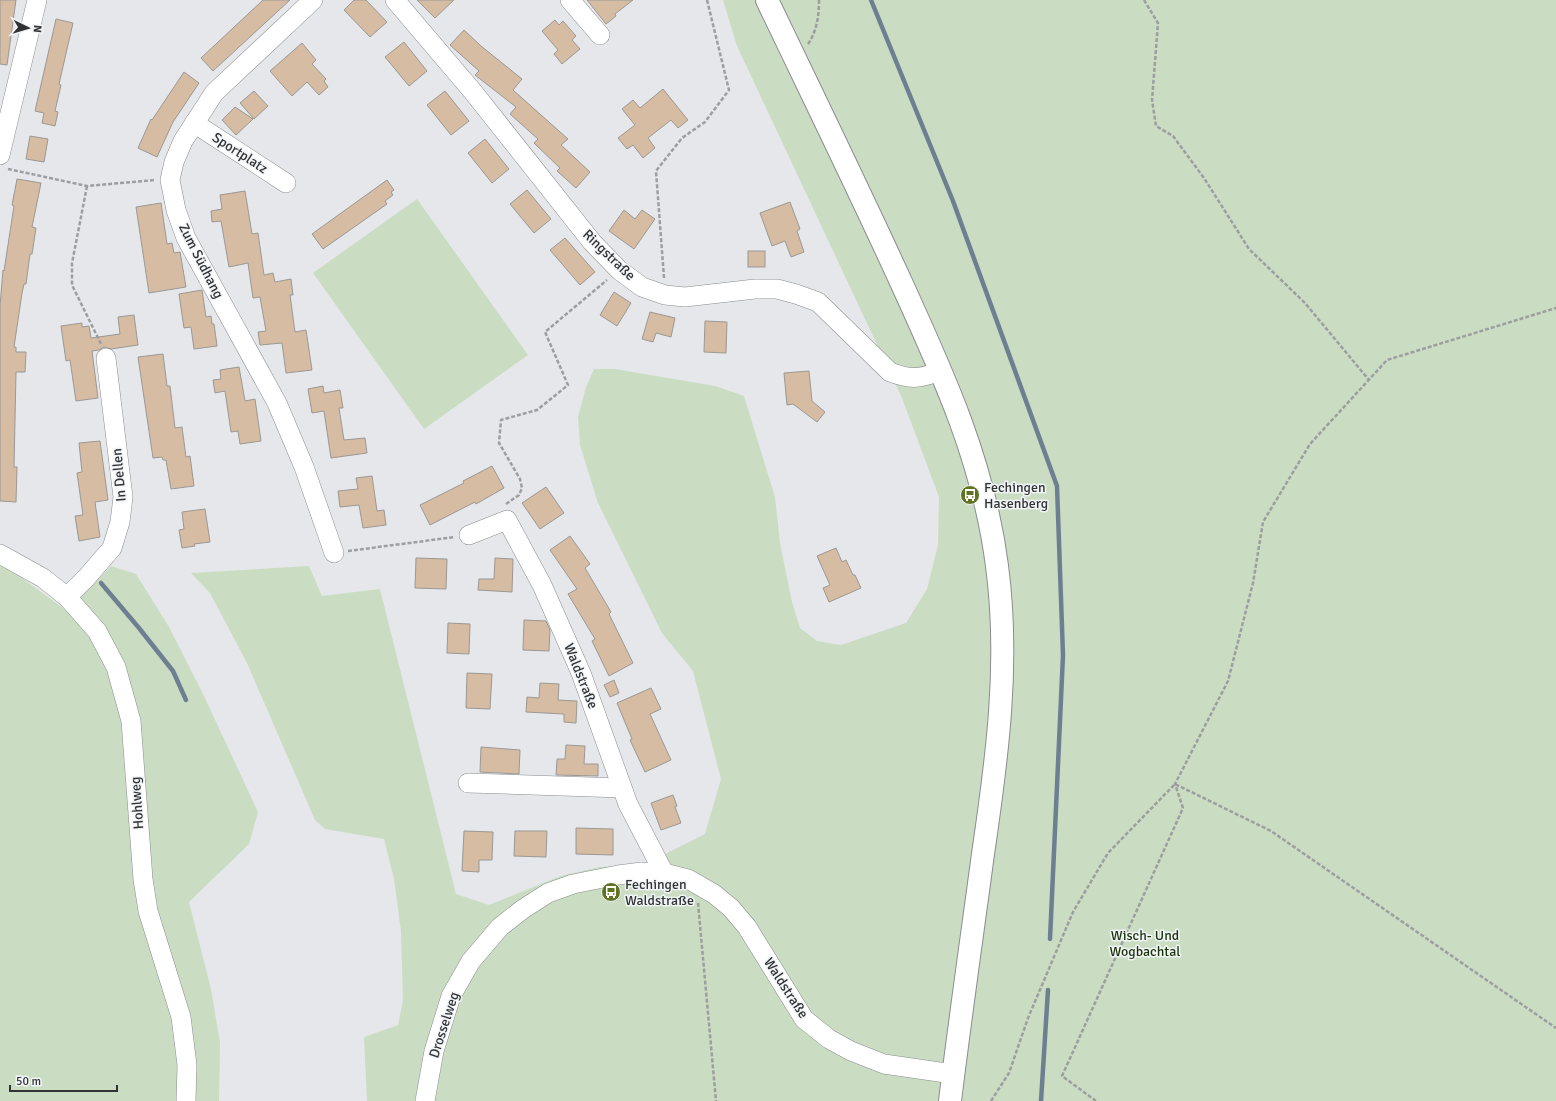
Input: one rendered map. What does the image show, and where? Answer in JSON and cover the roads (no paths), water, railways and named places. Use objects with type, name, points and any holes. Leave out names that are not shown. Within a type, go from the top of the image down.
[{"type":"main road","points":[[767,0],[873,221],[941,370],[968,440],[990,525],[998,567],[1003,676],[998,753],[950,1101]]},
{"type":"street","points":[[3,162],[37,0]]},
{"type":"street","name":"Zum Südhang","points":[[313,0],[214,93],[182,141],[174,162],[170,180],[176,210],[186,238],[277,403],[304,467],[334,553]]},
{"type":"street","name":"Ringstraße","points":[[396,0],[474,93],[592,242],[620,270],[642,287],[665,295],[685,297],[755,289],[777,290],[796,294],[818,302],[890,372],[905,378],[928,376],[941,370]]},
{"type":"street","points":[[570,0],[600,35]]},
{"type":"street","name":"Sportplatz","points":[[194,123],[286,183]]},
{"type":"street","name":"In Dellen","points":[[67,597],[112,548],[120,522],[123,497],[106,358]]},
{"type":"street","name":"Waldstraße","points":[[469,535],[507,520],[542,585],[581,673],[628,804],[664,873]]},
{"type":"street","name":"Hohlweg","points":[[0,554],[43,578],[67,597],[97,631],[116,667],[131,721],[142,879],[148,911],[181,1017],[187,1065],[186,1101]]},
{"type":"street","points":[[468,783],[622,788]]},
{"type":"street","name":"Waldstraße","points":[[642,872],[664,873],[696,883],[725,903],[743,922],[804,1018],[829,1039],[851,1051],[884,1064],[953,1074]]},
{"type":"street","name":"Drosselweg","points":[[426,1101],[434,1051],[451,996],[471,961],[500,927],[523,908],[548,893],[573,884],[642,872]]},
{"type":"waterway","points":[[871,0],[953,201],[1057,486],[1063,655],[1050,939]]},
{"type":"waterway","points":[[101,583],[173,671],[186,700]]},
{"type":"waterway","points":[[1041,1101],[1048,990]]},
{"type":"place","name":"Fechingen Hasenberg","points":[[970,495]]},
{"type":"place","name":"Fechingen Waldstraße","points":[[611,892]]},
{"type":"park label","name":"Wisch- Und Wogbachtal","points":[[1145,944]]}]
